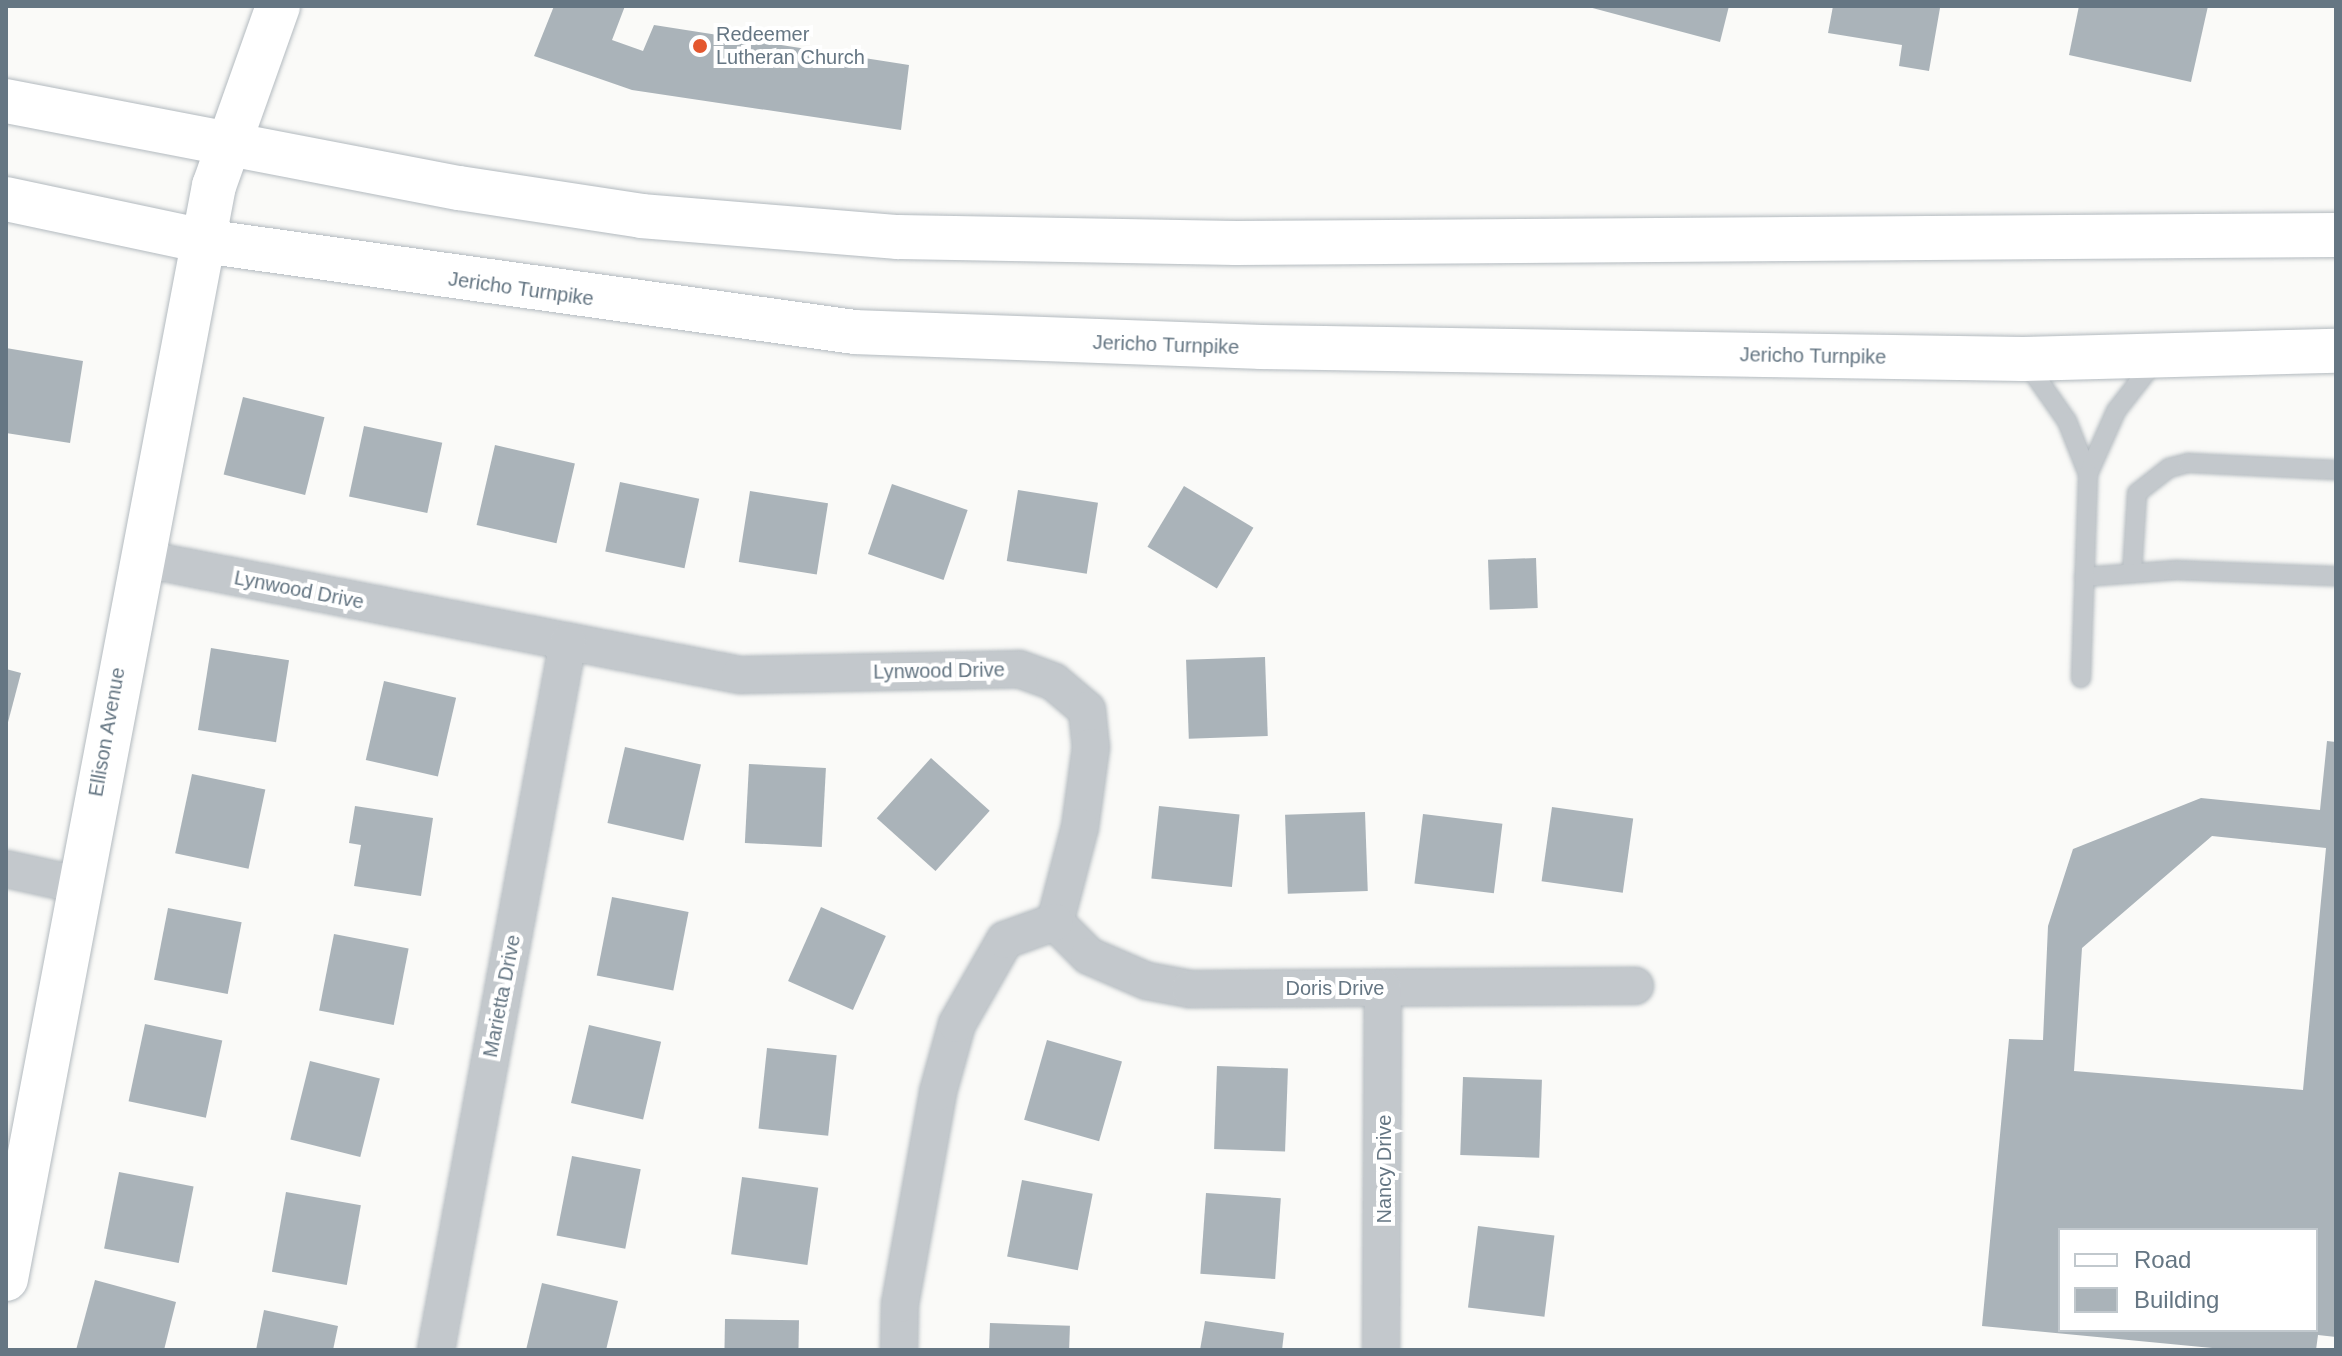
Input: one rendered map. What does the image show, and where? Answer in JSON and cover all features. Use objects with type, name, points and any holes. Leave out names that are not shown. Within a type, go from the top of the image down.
[{"type":"main road","name":"Ellison Avenue","points":[[6,1279],[139,558],[214,186],[278,6]]},
{"type":"main road","points":[[6,101],[228,144],[641,216],[898,237],[1251,243],[2336,235]]},
{"type":"main road","name":"Jericho Turnpike","points":[[6,199],[203,241],[855,332],[1261,347],[2023,359],[2157,358],[2336,351]]},
{"type":"street","name":"Lynwood Drive","points":[[139,558],[740,675],[1019,669],[1054,682],[1087,710],[1091,747],[1080,827],[1055,922]]},
{"type":"street","name":"Marietta Drive","points":[[436,1350],[568,642]]},
{"type":"street","points":[[6,869],[79,885]]},
{"type":"street","points":[[899,1350],[905,1274],[938,1092],[957,1024],[1005,940],[1055,922]]},
{"type":"street","name":"Doris Drive","points":[[1055,922],[1089,956],[1147,981],[1190,989],[1635,986]]},
{"type":"street","name":"Nancy Drive","points":[[1381,1350],[1383,988]]},
{"type":"lane","points":[[2081,678],[2088,474],[2116,411],[2157,358]]},
{"type":"lane","points":[[2023,359],[2067,421],[2088,474]]},
{"type":"lane","points":[[2132,573],[2137,493],[2169,468],[2188,463],[2336,470]]},
{"type":"lane","points":[[2084,577],[2132,573],[2336,576]]},
{"type":"building","name":"Redeemer Lutheran Church","points":[[554,6],[625,6],[612,40],[643,51],[654,25],[909,65],[901,130],[632,90],[534,56]]},
{"type":"building","points":[[1585,6],[1729,6],[1720,42]]},
{"type":"building","points":[[1833,6],[1940,8],[1929,71],[1899,66],[1902,45],[1828,33]]},
{"type":"building","points":[[2079,6],[2208,6],[2191,82],[2069,55]]},
{"type":"building","points":[[6,348],[83,361],[70,443],[6,433]]},
{"type":"building","points":[[243,397],[325,417],[305,495],[224,475]]},
{"type":"building","points":[[364,426],[442,443],[427,513],[349,496]]},
{"type":"building","points":[[495,445],[575,463],[556,543],[477,525]]},
{"type":"building","points":[[620,482],[699,499],[684,568],[605,551]]},
{"type":"building","points":[[892,484],[968,510],[944,580],[868,554]]},
{"type":"building","points":[[1184,486],[1253,528],[1217,589],[1147,547]]},
{"type":"building","points":[[1018,490],[1098,503],[1087,574],[1007,561]]},
{"type":"building","points":[[750,491],[828,503],[817,574],[739,562]]},
{"type":"building","points":[[1536,558],[1538,608],[1490,610],[1488,560]]},
{"type":"building","points":[[211,648],[289,660],[276,742],[198,730]]},
{"type":"building","points":[[1265,657],[1268,736],[1189,739],[1186,660]]},
{"type":"building","points":[[6,669],[21,673],[7,726],[6,726]]},
{"type":"building","points":[[384,681],[456,698],[438,777],[366,760]]},
{"type":"building","points":[[2327,741],[2336,742],[2336,1337],[2318,1335],[2316,1350],[2233,1350],[1982,1326],[2009,1039],[2043,1040],[2048,926],[2073,849],[2201,798],[2320,810]],"holes":[[[2212,836],[2326,848],[2303,1090],[2074,1071],[2082,948]]]},
{"type":"building","points":[[625,747],[701,765],[683,841],[607,823]]},
{"type":"building","points":[[931,758],[990,811],[936,871],[877,818]]},
{"type":"building","points":[[749,764],[826,768],[822,847],[745,843]]},
{"type":"building","points":[[192,774],[265,790],[249,869],[175,853]]},
{"type":"building","points":[[355,806],[433,818],[421,896],[354,886],[361,845],[349,843]]},
{"type":"building","points":[[1159,806],[1240,814],[1232,887],[1151,879]]},
{"type":"building","points":[[1552,807],[1633,818],[1623,893],[1542,881]]},
{"type":"building","points":[[1365,812],[1368,891],[1288,894],[1285,815]]},
{"type":"building","points":[[1423,814],[1502,824],[1494,893],[1414,883]]},
{"type":"building","points":[[612,897],[689,912],[673,990],[597,976]]},
{"type":"building","points":[[821,907],[886,936],[853,1010],[788,981]]},
{"type":"building","points":[[168,908],[242,922],[228,994],[154,980]]},
{"type":"building","points":[[334,934],[409,949],[394,1025],[319,1011]]},
{"type":"building","points":[[145,1024],[222,1040],[206,1118],[129,1101]]},
{"type":"building","points":[[589,1025],[661,1042],[643,1120],[571,1103]]},
{"type":"building","points":[[1047,1040],[1122,1061],[1099,1141],[1024,1120]]},
{"type":"building","points":[[767,1048],[837,1055],[828,1136],[759,1129]]},
{"type":"building","points":[[310,1061],[380,1078],[360,1157],[290,1140]]},
{"type":"building","points":[[1217,1066],[1288,1068],[1285,1151],[1214,1149]]},
{"type":"building","points":[[1463,1077],[1542,1080],[1539,1158],[1460,1155]]},
{"type":"building","points":[[572,1156],[641,1169],[625,1249],[557,1236]]},
{"type":"building","points":[[119,1172],[194,1187],[179,1263],[104,1249]]},
{"type":"building","points":[[742,1177],[818,1188],[807,1265],[731,1254]]},
{"type":"building","points":[[1022,1180],[1093,1194],[1078,1270],[1007,1257]]},
{"type":"building","points":[[286,1192],[361,1205],[347,1285],[272,1272]]},
{"type":"building","points":[[1206,1193],[1281,1198],[1275,1279],[1200,1274]]},
{"type":"building","points":[[1478,1226],[1554,1235],[1544,1317],[1468,1307]]},
{"type":"building","points":[[95,1280],[176,1302],[164,1350],[76,1350]]},
{"type":"building","points":[[542,1283],[618,1301],[606,1350],[526,1350]]},
{"type":"building","points":[[264,1310],[338,1326],[333,1350],[256,1350]]},
{"type":"building","points":[[725,1319],[799,1320],[798,1350],[724,1350]]},
{"type":"building","points":[[1205,1321],[1284,1333],[1282,1350],[1200,1350]]},
{"type":"building","points":[[990,1323],[1070,1326],[1069,1350],[989,1350]]},
{"type":"place","name":"Redeemer Lutheran Church","points":[[700,46]]}]
